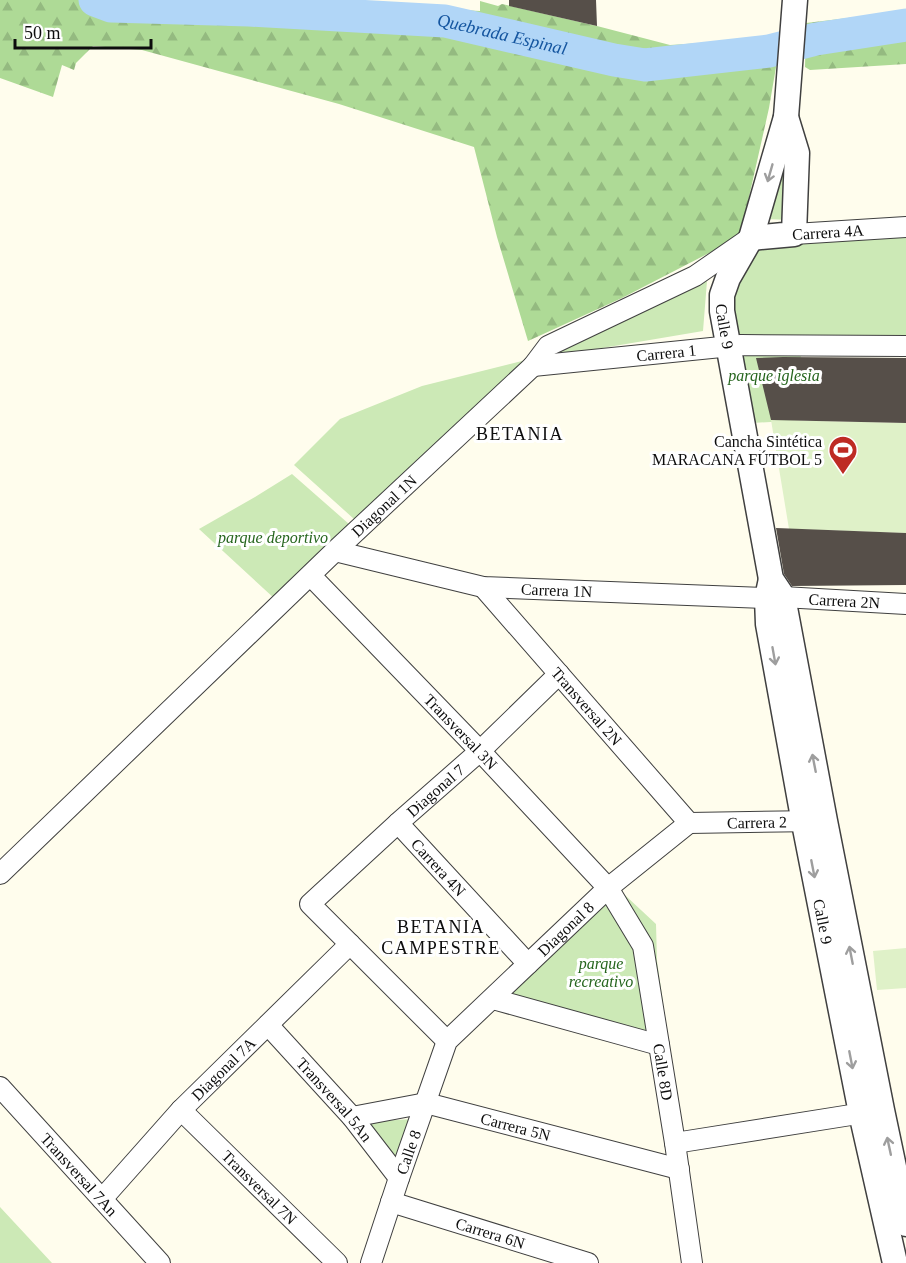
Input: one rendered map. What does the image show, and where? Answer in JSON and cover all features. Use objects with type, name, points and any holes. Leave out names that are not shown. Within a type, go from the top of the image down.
[{"type":"street","name":"Calle 9","points":[[795,0],[786,117],[751,238],[728,278],[722,295],[722,311],[774,591],[768,624],[814,822],[871,1111],[895,1263]]},
{"type":"street","name":"Calle 9","points":[[786,117],[797,153],[794,234]]},
{"type":"street","name":"Carrera 4A","points":[[751,238],[906,227]]},
{"type":"street","name":"Diagonal 1N","points":[[0,874],[336,551],[533,366],[548,346],[695,276],[751,238]]},
{"type":"street","name":"Carrera 1","points":[[533,366],[741,345],[906,346]]},
{"type":"street","name":"Carrera 1N","points":[[336,551],[483,587],[774,591]]},
{"type":"street","name":"Transversal 3N","points":[[312,576],[608,888]]},
{"type":"street","name":"Transversal 2N","points":[[483,587],[689,824]]},
{"type":"street","name":"Carrera 2N","points":[[774,591],[906,604]]},
{"type":"street","name":"Diagonal 7","points":[[350,944],[310,904],[480,751],[559,674]]},
{"type":"street","name":"Carrera 2","points":[[689,824],[814,822]]},
{"type":"street","name":"Carrera 4N","points":[[398,823],[528,964]]},
{"type":"street","name":"Diagonal 8","points":[[447,1041],[608,888],[689,824]]},
{"type":"street","name":"Calle 8D","points":[[608,888],[643,946],[692,1263]]},
{"type":"street","points":[[350,944],[447,1041]]},
{"type":"street","name":"Diagonal 7A","points":[[102,1198],[181,1110],[350,944]]},
{"type":"street","points":[[493,999],[659,1045]]},
{"type":"street","name":"Transversal 5An","points":[[267,1025],[352,1117],[399,1178]]},
{"type":"street","name":"Calle 8","points":[[371,1263],[447,1041]]},
{"type":"street","name":"Transversal 7An","points":[[3,1099],[102,1198],[160,1263]]},
{"type":"street","name":"Carrera 5N","points":[[352,1117],[426,1103],[679,1169]]},
{"type":"street","name":"Transversal 7N","points":[[181,1110],[337,1263]]},
{"type":"street","name":"Calle 9","points":[[871,1111],[906,1224]]},
{"type":"street","points":[[675,1143],[871,1111]]},
{"type":"street","name":"Carrera 6N","points":[[392,1202],[565,1260],[588,1263]]},
{"type":"green space","points":[[0,0],[331,0],[371,5],[480,11],[480,1],[597,26],[670,45],[781,38],[769,108],[740,237],[622,298],[528,341],[497,237],[474,147],[339,104],[142,50],[93,46],[76,63],[74,70],[62,65],[53,97],[0,78]]},
{"type":"green space","points":[[906,11],[906,64],[810,70],[805,67],[806,23]]},
{"type":"green space","points":[[787,162],[790,220],[766,219]]},
{"type":"green space","points":[[906,234],[906,339],[732,341],[735,278],[754,244]]},
{"type":"green space","points":[[707,281],[703,331],[555,356],[554,351]]},
{"type":"green space","name":"parque iglesia","points":[[741,345],[800,345],[805,420],[752,423]]},
{"type":"green space","points":[[530,359],[354,519],[294,465],[340,419],[422,386]]},
{"type":"green space","name":"Cancha Sintética MARACANA FÚTBOL 5","points":[[771,420],[906,423],[906,533],[789,529]]},
{"type":"green space","name":"parque deportivo","points":[[292,474],[349,524],[275,599],[199,529]]},
{"type":"green space","name":"parque recreativo","points":[[613,884],[656,924],[664,1037],[493,999]]},
{"type":"green space","points":[[906,948],[906,988],[877,990],[873,951]]},
{"type":"green space","points":[[413,1119],[396,1164],[362,1122]]},
{"type":"green space","points":[[0,1207],[52,1263],[0,1263]]},
{"type":"building","points":[[509,0],[596,0],[597,26],[509,6]]},
{"type":"building","points":[[756,358],[906,358],[906,423],[771,420]]},
{"type":"building","points":[[776,528],[906,533],[906,585],[792,586],[784,574]]},
{"type":"waterway","name":"Quebrada Espinal","points":[[95,0],[111,6],[249,10],[445,21],[645,65],[769,51],[816,39],[906,25]]},
{"type":"place","name":"Cancha Sintética MARACANA FÚTBOL 5","points":[[843,476]]},
{"type":"district","name":"BETANIA","points":[[520,434]]},
{"type":"district","name":"BETANIA CAMPESTRE","points":[[441,937]]}]
